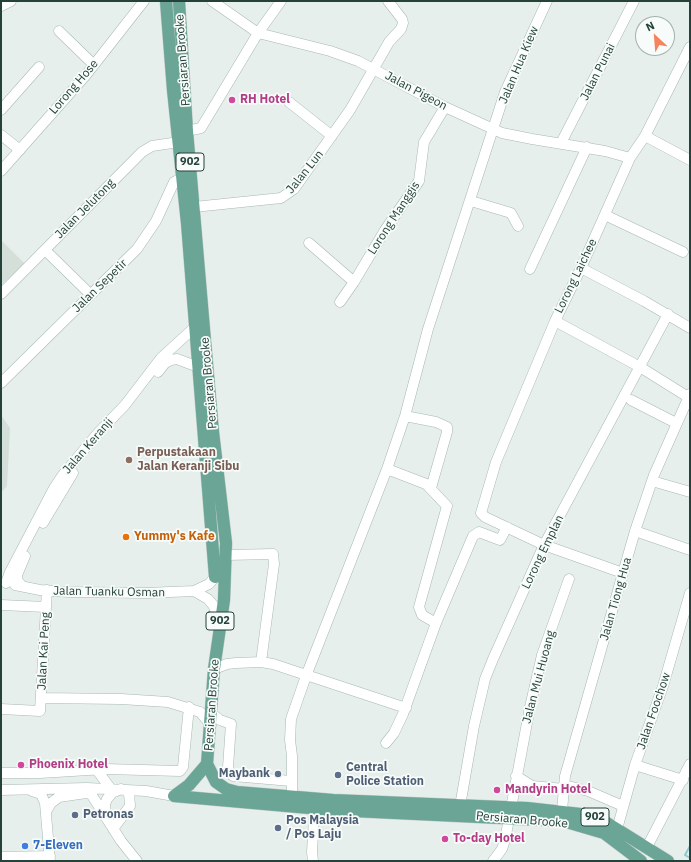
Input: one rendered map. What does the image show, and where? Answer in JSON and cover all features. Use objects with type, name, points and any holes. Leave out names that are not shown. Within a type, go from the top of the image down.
[{"type":"main road","name":"Persiaran Brooke","points":[[166,1],[195,327],[202,360],[227,555],[224,600],[214,669],[207,764],[216,782],[226,789],[237,792],[292,797],[315,804],[511,806],[562,811],[598,818],[668,861]]},
{"type":"main road","name":"Persiaran Brooke","points":[[179,1],[194,207],[215,577]]},
{"type":"main road","name":"Persiaran Brooke","points":[[174,796],[189,785],[207,764]]},
{"type":"main road","name":"Persiaran Brooke","points":[[174,796],[315,804],[511,806],[595,830],[612,838],[641,861]]},
{"type":"street","points":[[1,6],[11,1]]},
{"type":"street","name":"Lorong Hose","points":[[1,171],[94,65],[144,1]]},
{"type":"street","name":"Jalan Pigeon","points":[[212,1],[258,33],[330,51],[373,68],[444,107],[494,129],[532,140],[587,147],[630,158]]},
{"type":"street","points":[[188,131],[201,128],[258,33],[281,1]]},
{"type":"street","name":"Jalan Lun","points":[[194,207],[281,198],[294,189],[350,110],[389,42],[401,30],[403,23],[400,14],[388,1]]},
{"type":"street","name":"Jalan Hua Kiew","points":[[292,797],[290,740],[291,719],[306,676],[387,469],[405,416],[428,329],[471,201],[505,92],[547,1]]},
{"type":"street","name":"Jalan Punai","points":[[561,143],[634,1]]},
{"type":"street","points":[[59,31],[94,65]]},
{"type":"street","name":"Lorong Laichee","points":[[507,527],[485,517],[481,513],[496,462],[555,321],[581,268],[630,158],[645,136],[690,47]]},
{"type":"street","points":[[1,110],[39,68]]},
{"type":"street","points":[[289,102],[332,136]]},
{"type":"street","name":"Lorong Manggis","points":[[340,302],[354,282],[385,230],[419,181],[424,142],[444,107]]},
{"type":"street","points":[[1,135],[20,150]]},
{"type":"street","points":[[645,136],[690,160]]},
{"type":"street","name":"Jalan Jelutong","points":[[1,294],[142,152],[152,146],[179,142]]},
{"type":"street","points":[[530,269],[570,187],[587,147]]},
{"type":"street","name":"Jalan Sepetir","points":[[1,383],[142,243],[156,221],[174,182],[182,178]]},
{"type":"street","points":[[471,201],[511,213],[518,226]]},
{"type":"street","points":[[605,215],[683,252]]},
{"type":"street","points":[[309,243],[354,282]]},
{"type":"street","points":[[45,250],[90,294]]},
{"type":"street","points":[[581,268],[668,314],[690,328]]},
{"type":"street","name":"Lorong Emplan","points":[[460,806],[474,726],[485,679],[544,545],[668,314]]},
{"type":"street","points":[[555,321],[640,367],[689,399]]},
{"type":"street","name":"Jalan Keranji","points":[[4,583],[54,488],[69,467],[125,405],[161,358],[195,327]]},
{"type":"street","points":[[172,347],[177,359],[193,365],[202,360]]},
{"type":"street","name":"Jalan Keranji","points":[[22,586],[16,580],[17,575],[35,536],[71,475],[135,402],[165,363],[177,359]]},
{"type":"street","name":"Jalan Tiong Hua","points":[[562,811],[565,776],[635,531],[652,481],[676,423],[689,399]]},
{"type":"street","points":[[631,400],[676,423]]},
{"type":"street","points":[[405,416],[441,423],[447,428],[431,488]]},
{"type":"street","points":[[387,469],[421,480],[431,488],[447,508],[419,607],[422,615],[436,623]]},
{"type":"street","points":[[652,481],[690,492]]},
{"type":"street","points":[[43,509],[48,509],[60,494]]},
{"type":"street","points":[[386,743],[394,733],[406,708],[436,623],[472,536],[479,532],[500,540],[507,527],[544,545],[623,573]]},
{"type":"street","points":[[635,531],[690,550]]},
{"type":"street","points":[[227,555],[273,554],[274,564],[261,662]]},
{"type":"street","points":[[194,591],[209,584],[215,577]]},
{"type":"street","name":"Jalan Mui Huoang","points":[[492,861],[502,849],[542,655],[569,579]]},
{"type":"street","name":"Jalan Tuanku Osman","points":[[4,583],[47,590],[146,593],[194,591]]},
{"type":"street","name":"Jalan Kai Peng","points":[[6,709],[40,711],[47,590]]},
{"type":"street","points":[[194,591],[208,599],[213,604],[220,620]]},
{"type":"street","name":"Jalan Foochow","points":[[617,829],[635,766],[664,686],[690,593]]},
{"type":"street","points":[[1,605],[46,607]]},
{"type":"street","points":[[214,669],[227,664],[236,663],[261,662],[273,664],[406,708]]},
{"type":"street","points":[[41,698],[121,699],[168,702],[189,708],[200,712],[211,719],[220,720],[231,724],[228,768],[233,776],[291,781]]},
{"type":"street","points":[[174,796],[118,789],[3,790],[4,773],[40,774],[96,769],[174,772],[182,769],[189,708]]},
{"type":"street","points":[[647,847],[690,764]]},
{"type":"street","points":[[635,766],[683,780]]},
{"type":"street","points":[[96,769],[118,789],[129,793],[130,806],[113,829]]},
{"type":"street","points":[[516,776],[528,784],[564,787],[588,792],[623,806]]},
{"type":"street","points":[[511,806],[528,784]]},
{"type":"street","points":[[106,817],[105,804],[107,799],[118,789]]},
{"type":"street","points":[[1,857],[50,858],[47,810],[41,794],[24,790]]},
{"type":"street","points":[[47,810],[51,803],[59,796],[86,793],[94,798],[113,829],[137,861]]},
{"type":"street","points":[[311,858],[315,804]]},
{"type":"shaded area","points":[[1,240],[25,264],[1,285]]},
{"type":"shaded area","points":[[1,415],[10,428],[7,486],[1,493]]},
{"type":"waterway","points":[[690,846],[685,855],[690,858]]},
{"type":"place","name":"RH Hotel","points":[[232,100]]},
{"type":"place","name":"Perpustakaan Jalan Keranji Sibu","points":[[129,460]]},
{"type":"place","name":"Yummy's Kafe","points":[[126,537]]},
{"type":"place","name":"Phoenix Hotel","points":[[21,765]]},
{"type":"place","name":"Maybank","points":[[278,774]]},
{"type":"place","name":"Central Police Station","points":[[338,775]]},
{"type":"place","name":"Mandyrin Hotel","points":[[497,790]]},
{"type":"place","name":"Petronas","points":[[75,815]]},
{"type":"place","name":"Pos Malaysia / Pos Laju","points":[[278,828]]},
{"type":"place","name":"To-day Hotel","points":[[445,839]]},
{"type":"place","name":"7-Eleven","points":[[25,846]]}]
